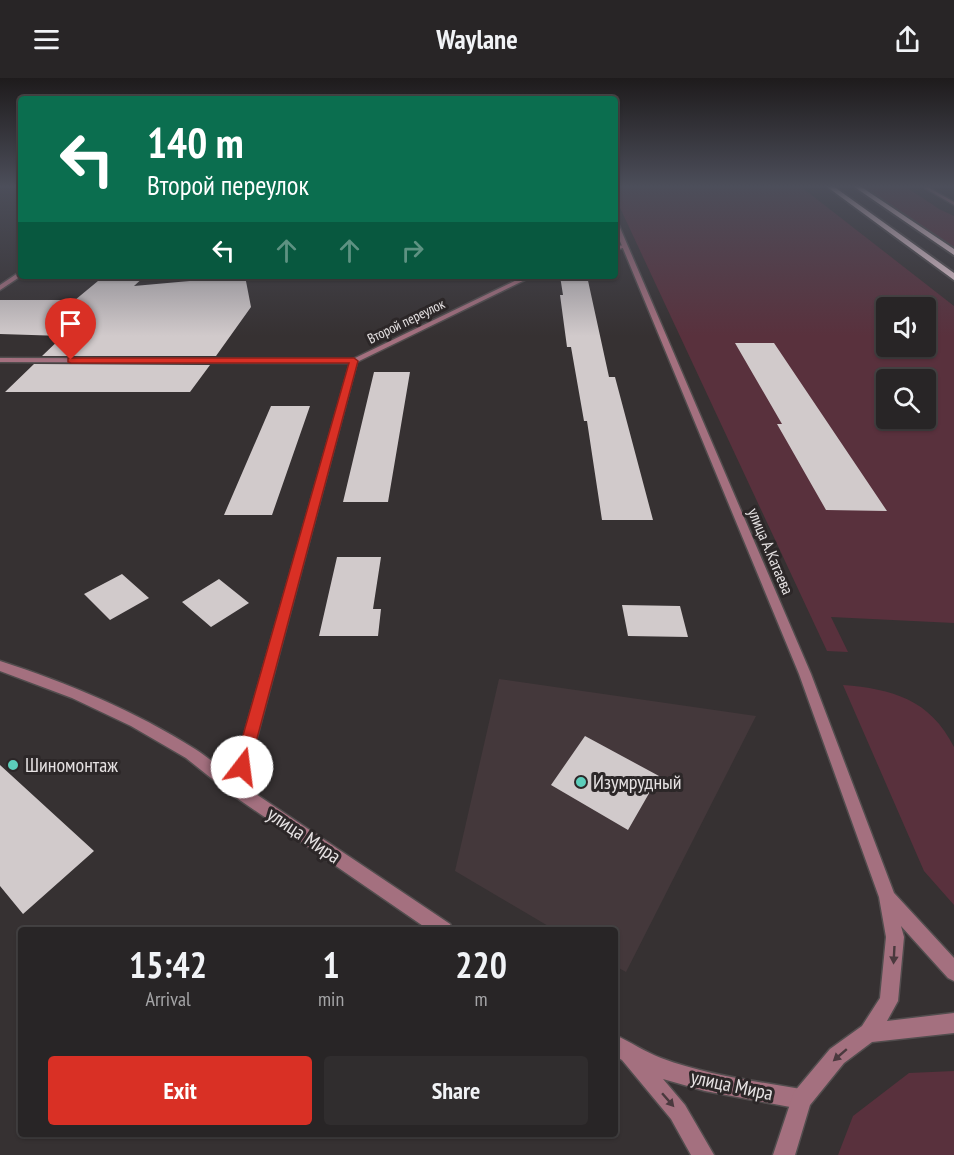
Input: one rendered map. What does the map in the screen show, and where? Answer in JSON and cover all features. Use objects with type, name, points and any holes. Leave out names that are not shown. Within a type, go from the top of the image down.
[{"type":"highway","points":[[898,236],[954,278]]},
{"type":"highway","points":[[930,236],[954,253]]},
{"type":"street","name":"улица А.Катаева","points":[[620,247],[805,674],[887,897]]},
{"type":"street","points":[[0,288],[18,275]]},
{"type":"street","name":"Второй переулок","points":[[0,360],[354,361],[524,279]]},
{"type":"street","points":[[236,789],[354,361]]},
{"type":"street","name":"улица Мира","points":[[0,666],[77,694],[136,722],[192,754],[236,789],[440,927]]},
{"type":"street","points":[[887,897],[954,972]]},
{"type":"street","points":[[784,1155],[801,1100],[837,1056],[869,1033],[889,1001],[895,937],[887,897]]},
{"type":"street","points":[[869,1033],[954,1023]]},
{"type":"street","name":"улица Мира","points":[[622,1050],[692,1078],[801,1100]]},
{"type":"street","name":"улица Мира","points":[[622,1050],[678,1112],[702,1155]]},
{"type":"shaded area","points":[[633,236],[865,236],[954,306],[954,623],[831,617],[848,652],[827,651]]},
{"type":"shaded area","points":[[938,236],[954,236],[954,247]]},
{"type":"shaded area","points":[[499,679],[756,716],[626,972],[618,968],[618,927],[550,927],[455,871]]},
{"type":"shaded area","points":[[843,685],[893,694],[921,707],[944,731],[954,747],[954,905],[924,871]]},
{"type":"shaded area","points":[[954,1071],[954,1155],[838,1155],[853,1116],[909,1073]]},
{"type":"building","points":[[100,279],[142,279],[134,286],[212,279],[246,279],[251,307],[216,356],[42,356],[63,336],[0,334],[0,300],[75,300]]},
{"type":"building","points":[[560,279],[588,279],[609,377],[615,377],[653,520],[602,520],[587,421],[584,421],[571,347],[567,347],[560,295],[563,295]]},
{"type":"building","points":[[735,343],[774,343],[887,511],[826,510],[777,424],[782,424]]},
{"type":"building","points":[[34,364],[210,365],[190,392],[5,392]]},
{"type":"building","points":[[374,372],[410,372],[388,502],[343,502]]},
{"type":"building","points":[[271,406],[310,406],[272,515],[224,515]]},
{"type":"building","points":[[337,557],[381,557],[373,609],[381,609],[378,636],[319,636]]},
{"type":"building","points":[[122,574],[149,598],[110,620],[84,594]]},
{"type":"building","points":[[219,579],[249,603],[211,627],[182,602]]},
{"type":"building","points":[[622,605],[680,606],[688,637],[628,636]]},
{"type":"building","points":[[585,736],[659,776],[628,830],[551,785]]},
{"type":"building","points":[[0,765],[94,851],[23,914],[0,886]]},
{"type":"place","name":"Шиномонтаж","points":[[13,765]]},
{"type":"place","name":"Изумрудный","points":[[581,782]]},
{"type":"route","points":[[71,360],[354,361],[242,767]]}]
